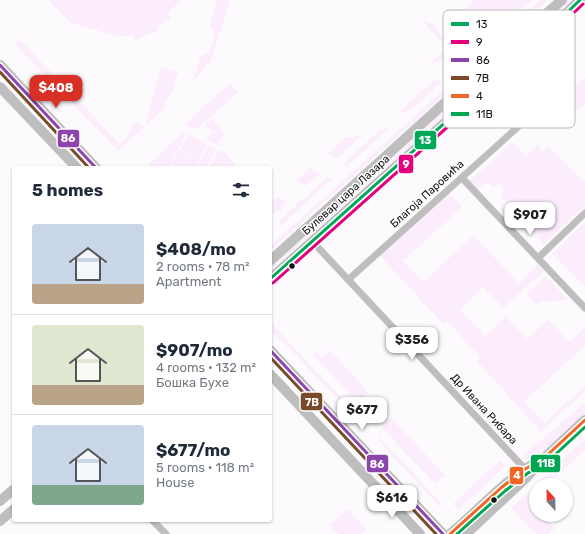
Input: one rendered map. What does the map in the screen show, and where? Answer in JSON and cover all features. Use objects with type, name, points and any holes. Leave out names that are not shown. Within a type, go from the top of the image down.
[{"type":"main road","points":[[542,10],[552,0]]},
{"type":"main road","name":"Булевар цара Лазара","points":[[550,10],[562,0]]},
{"type":"main road","name":"Булевар цара Лазара","points":[[570,10],[580,0]]},
{"type":"main road","points":[[0,66],[94,166]]},
{"type":"main road","points":[[0,87],[75,166]]},
{"type":"main road","name":"Булевар цара Лазара","points":[[272,259],[443,105]]},
{"type":"main road","name":"Булевар цара Лазара","points":[[272,277],[443,124]]},
{"type":"main road","points":[[272,352],[443,534]]},
{"type":"main road","points":[[272,376],[420,534]]},
{"type":"main road","points":[[466,534],[585,420]]},
{"type":"main road","points":[[450,534],[525,468],[542,460]]},
{"type":"main road","points":[[0,501],[12,491]]},
{"type":"main road","points":[[0,521],[12,511]]},
{"type":"street","name":"Благоја Паровића","points":[[349,280],[517,128]]},
{"type":"street","points":[[462,178],[585,308]]},
{"type":"street","points":[[538,258],[585,213]]},
{"type":"street","name":"Др Ивана Рибара","points":[[312,241],[525,468]]},
{"type":"street","points":[[154,522],[166,534]]},
{"type":"shaded area","points":[[48,0],[180,0],[168,14],[171,18],[157,27],[158,31],[135,40],[133,36],[117,36],[71,23]]},
{"type":"shaded area","points":[[217,0],[230,0],[211,61],[193,81],[201,55],[209,52],[215,34],[210,25]]},
{"type":"shaded area","points":[[475,0],[532,0],[521,10],[463,10]]},
{"type":"shaded area","points":[[540,0],[548,0],[537,10],[529,10]]},
{"type":"shaded area","points":[[568,0],[572,0],[561,10],[557,10]]},
{"type":"shaded area","points":[[421,19],[431,23],[443,37],[443,44]]},
{"type":"shaded area","points":[[18,38],[120,144],[127,137],[134,122],[144,127],[119,151],[15,45]]},
{"type":"shaded area","points":[[443,52],[442,59],[436,63],[428,65]]},
{"type":"shaded area","points":[[161,67],[178,72],[172,91],[162,110],[145,126]]},
{"type":"shaded area","points":[[585,78],[585,104],[575,110],[575,85],[576,86]]},
{"type":"shaded area","points":[[443,79],[410,111],[398,113],[433,81]]},
{"type":"shaded area","points":[[230,83],[238,92],[197,129],[184,125]]},
{"type":"shaded area","points":[[443,90],[443,96],[272,249],[272,244]]},
{"type":"shaded area","points":[[443,111],[443,116],[272,269],[272,266]]},
{"type":"shaded area","points":[[212,119],[224,133],[218,145],[206,139],[213,133],[205,124]]},
{"type":"shaded area","points":[[389,128],[345,168],[345,162],[380,130]]},
{"type":"shaded area","points":[[184,132],[186,133],[169,166],[151,166],[149,164]]},
{"type":"shaded area","points":[[188,134],[207,144],[199,160],[180,149]]},
{"type":"shaded area","points":[[362,135],[337,158],[328,153],[344,138]]},
{"type":"shaded area","points":[[512,143],[526,156],[537,145],[543,152],[549,147],[585,181],[585,206],[544,244],[500,195],[504,190],[498,184],[493,188],[487,182],[476,190],[468,182]]},
{"type":"shaded area","points":[[209,145],[216,149],[207,166],[197,166]]},
{"type":"shaded area","points":[[179,150],[199,160],[195,166],[171,165]]},
{"type":"shaded area","points":[[219,150],[226,153],[235,164],[234,166],[210,166]]},
{"type":"shaded area","points":[[310,168],[320,174],[306,186],[296,181]]},
{"type":"shaded area","points":[[327,177],[333,178],[280,226],[280,220]]},
{"type":"shaded area","points":[[449,193],[462,207],[403,261],[423,282],[474,235],[518,283],[538,264],[544,271],[503,308],[483,287],[460,309],[485,336],[506,317],[527,339],[548,320],[569,342],[585,327],[585,345],[524,402],[545,423],[585,385],[585,391],[541,432],[477,361],[480,357],[447,321],[443,324],[380,256]]},
{"type":"shaded area","points":[[278,197],[288,202],[275,214],[272,212],[272,202]]},
{"type":"shaded area","points":[[585,222],[585,287],[552,254]]},
{"type":"shaded area","points":[[546,276],[568,300],[539,302],[536,305],[526,294]]},
{"type":"shaded area","points":[[272,324],[360,419],[352,413],[284,343],[272,333]]},
{"type":"shaded area","points":[[330,350],[368,392],[359,401],[373,416],[372,417],[312,354],[316,351],[322,358]]},
{"type":"shaded area","points":[[585,403],[585,414],[549,447],[530,460],[520,458]]},
{"type":"shaded area","points":[[391,418],[445,475],[435,484],[382,428]]},
{"type":"shaded area","points":[[379,437],[442,504],[440,507],[385,448],[379,440]]},
{"type":"shaded area","points":[[585,439],[585,450],[555,478],[543,478]]},
{"type":"shaded area","points":[[500,460],[505,466],[459,509],[453,504]]},
{"type":"shaded area","points":[[529,491],[529,522],[549,522],[555,528],[549,534],[536,534],[511,508]]},
{"type":"shaded area","points":[[347,509],[367,529],[362,534],[338,534],[329,525]]},
{"type":"transit line","name":"13","points":[[570,10],[580,0]]},
{"type":"transit line","name":"9","points":[[575,12],[583,4]]},
{"type":"transit line","name":"86","points":[[0,65],[94,166]]},
{"type":"transit line","name":"7B","points":[[0,72],[87,166]]},
{"type":"transit line","name":"13","points":[[272,277],[443,124]]},
{"type":"transit line","name":"9","points":[[273,283],[446,128]]},
{"type":"transit line","name":"86","points":[[272,352],[443,534]]},
{"type":"transit line","name":"7B","points":[[272,359],[436,534]]},
{"type":"transit line","name":"4","points":[[450,534],[502,487],[525,469],[542,460],[585,420]]},
{"type":"transit line","name":"11B","points":[[457,534],[505,491],[528,473],[545,464],[585,427]]}]
